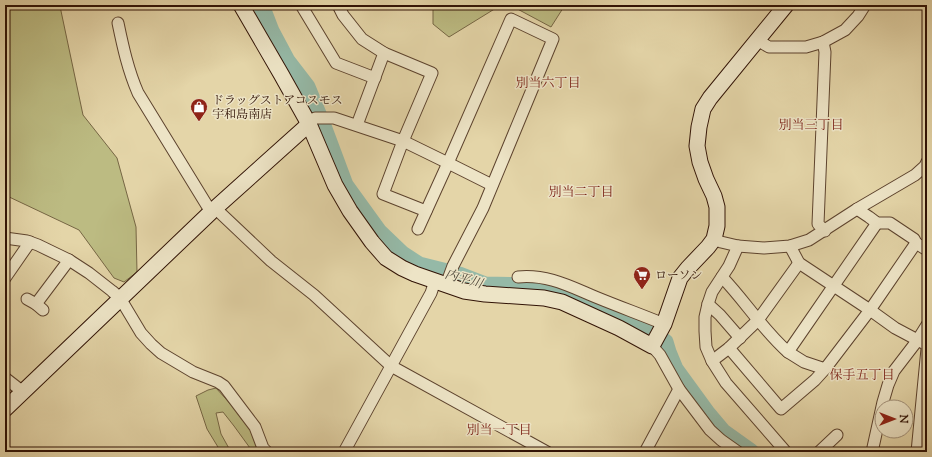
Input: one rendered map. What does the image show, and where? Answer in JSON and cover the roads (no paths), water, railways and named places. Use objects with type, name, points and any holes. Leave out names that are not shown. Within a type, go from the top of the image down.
[{"type":"street","points":[[241,5],[281,74],[312,121],[335,184],[350,211],[372,242],[386,258],[415,274],[443,282],[464,291],[484,294],[544,298],[562,302],[619,328],[658,335]]},
{"type":"street","points":[[300,5],[336,63],[374,78]]},
{"type":"street","points":[[338,5],[343,15],[362,39],[384,53],[432,73],[403,141],[383,194],[426,211]]},
{"type":"street","points":[[738,452],[710,430],[679,389],[660,355],[658,335],[680,278],[714,239],[717,226],[717,207],[700,162],[697,146],[703,109],[710,98],[786,5]]},
{"type":"street","points":[[757,40],[769,48],[806,47],[823,42],[845,30],[858,16],[865,5]]},
{"type":"street","points":[[344,452],[432,293],[443,282],[483,208],[553,39],[511,19],[418,229]]},
{"type":"street","points":[[118,23],[131,77],[138,93],[213,210],[271,261],[314,295],[391,366],[547,452]]},
{"type":"street","points":[[823,42],[825,52],[818,224],[824,231]]},
{"type":"street","points":[[357,125],[384,53]]},
{"type":"street","points":[[5,409],[213,210],[312,121],[334,118],[403,141],[492,185]]},
{"type":"street","points":[[714,239],[738,246],[764,248],[790,246],[809,240],[857,209],[915,175],[925,166],[927,162]]},
{"type":"street","points":[[857,209],[870,216],[877,223],[890,223],[914,239],[916,243],[927,250]]},
{"type":"street","points":[[788,352],[877,223]]},
{"type":"street","points":[[5,238],[30,242],[69,260],[112,291],[120,298],[141,333],[161,353],[193,372],[224,386],[255,427],[263,448],[267,452]]},
{"type":"street","points":[[5,283],[30,242]]},
{"type":"street","points":[[730,348],[781,409],[816,380],[825,369],[870,310],[916,243]]},
{"type":"street","points":[[738,246],[729,266],[712,292],[708,304],[704,331],[706,347],[712,361],[726,383],[786,452]]},
{"type":"street","points":[[790,246],[799,263],[895,328],[922,343]]},
{"type":"street","points":[[35,305],[69,260]]},
{"type":"street","points":[[712,361],[730,348],[758,320],[799,263]]},
{"type":"street","points":[[518,277],[529,276],[564,283],[588,294],[658,335]]},
{"type":"street","points":[[722,277],[778,344],[804,362],[825,369]]},
{"type":"street","points":[[708,304],[740,338]]},
{"type":"street","points":[[872,452],[883,402],[894,371],[922,343],[927,325]]},
{"type":"street","points":[[917,452],[927,349]]},
{"type":"street","points":[[5,378],[23,392]]},
{"type":"street","points":[[645,452],[679,389]]},
{"type":"street","points":[[819,452],[837,435]]},
{"type":"waterway","name":"内平川","points":[[261,5],[271,31],[287,61],[307,87],[345,185],[379,232],[402,254],[419,265],[459,275],[485,285],[539,286],[564,292],[640,326],[665,342],[675,369],[707,413],[723,432],[751,452]]},
{"type":"place","name":"ドラッグストアコスモス 宇和島南店","points":[[199,122]]},
{"type":"place","name":"ローソン","points":[[642,290]]},
{"type":"district","name":"別当六丁目","points":[[548,82]]},
{"type":"district","name":"別当三丁目","points":[[811,124]]},
{"type":"district","name":"別当二丁目","points":[[581,191]]},
{"type":"district","name":"保手五丁目","points":[[862,374]]},
{"type":"district","name":"別当一丁目","points":[[499,429]]}]
